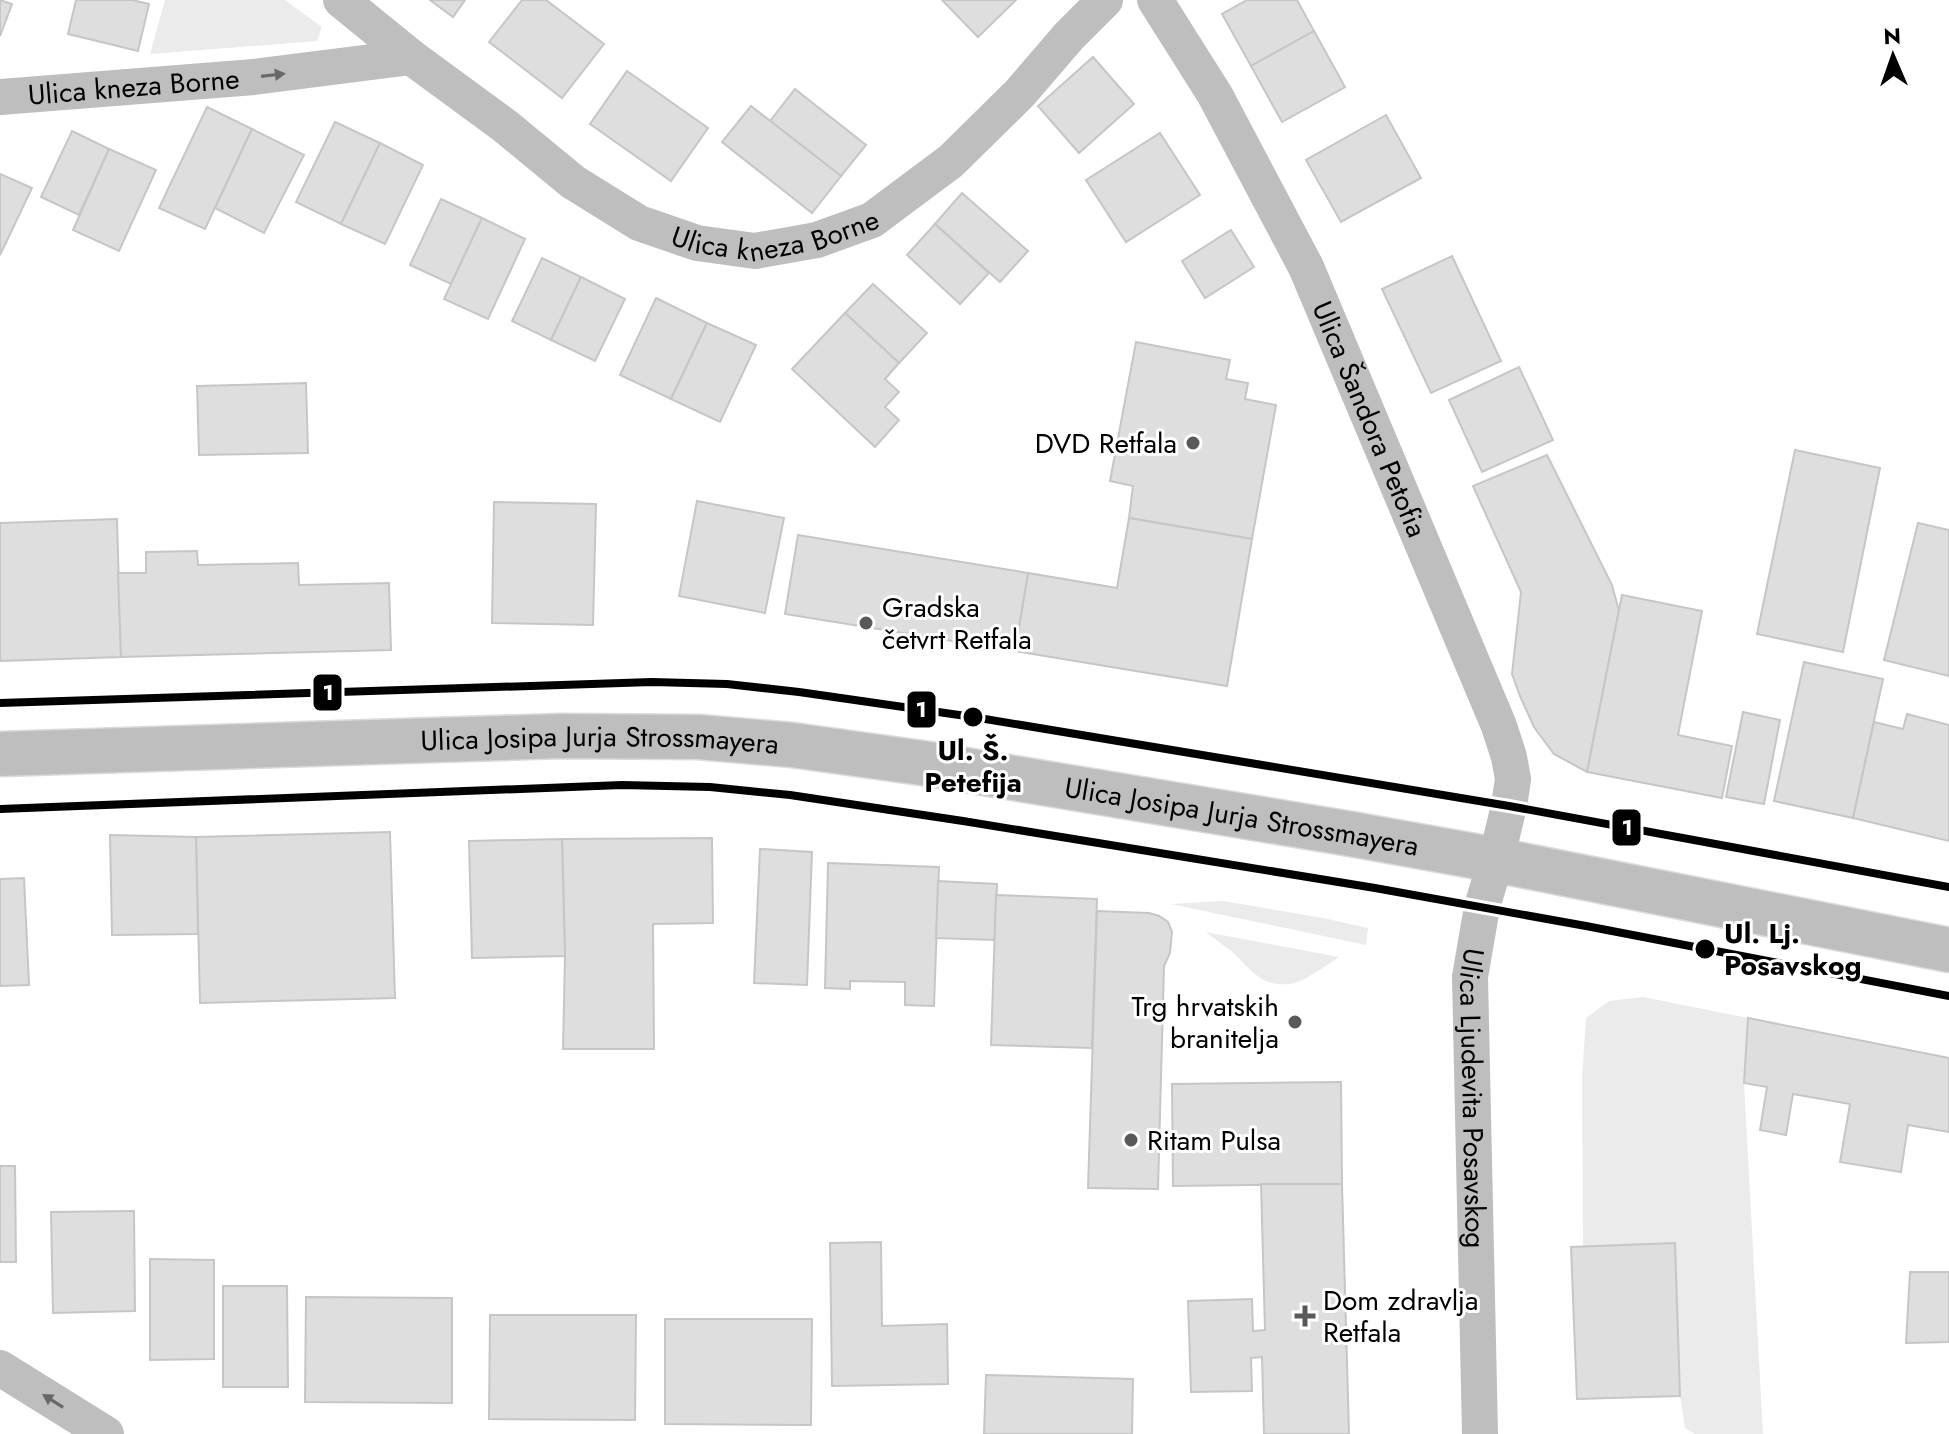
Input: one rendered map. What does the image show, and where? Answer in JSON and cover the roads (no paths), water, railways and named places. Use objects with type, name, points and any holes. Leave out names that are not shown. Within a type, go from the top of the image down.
[{"type":"main road","name":"Ulica Josipa Jurja Strossmayera","points":[[0,754],[561,736],[698,737],[792,745],[929,764],[1496,860],[1949,950]]},
{"type":"street","name":"Ulica kneza Borne","points":[[341,0],[573,182],[639,223],[697,243],[755,251],[817,240],[872,220],[951,161],[1020,93],[1105,0]]},
{"type":"street","name":"Ulica Šandora Petofia","points":[[1155,0],[1215,95],[1306,267],[1499,726],[1513,779],[1496,860]]},
{"type":"street","name":"Ulica kneza Borne","points":[[0,97],[254,77],[411,57]]},
{"type":"street","name":"Ulica Ljudevita Posavskog","points":[[1480,1434],[1470,977],[1482,907],[1496,860]]},
{"type":"street","points":[[4,1378],[106,1434]]},
{"type":"place","name":"DVD Retfala","points":[[1193,443]]},
{"type":"place","name":"Gradska četvrt Retfala","points":[[866,623]]},
{"type":"place","name":"Ul. Š. Petefija","points":[[973,717]]},
{"type":"place","name":"Ul. Lj. Posavskog","points":[[1705,949]]},
{"type":"place","name":"Trg hrvatskih branitelja","points":[[1295,1022]]},
{"type":"place","name":"Ritam Pulsa","points":[[1131,1140]]},
{"type":"place","name":"Dom zdravlja Retfala","points":[[1305,1316]]}]
